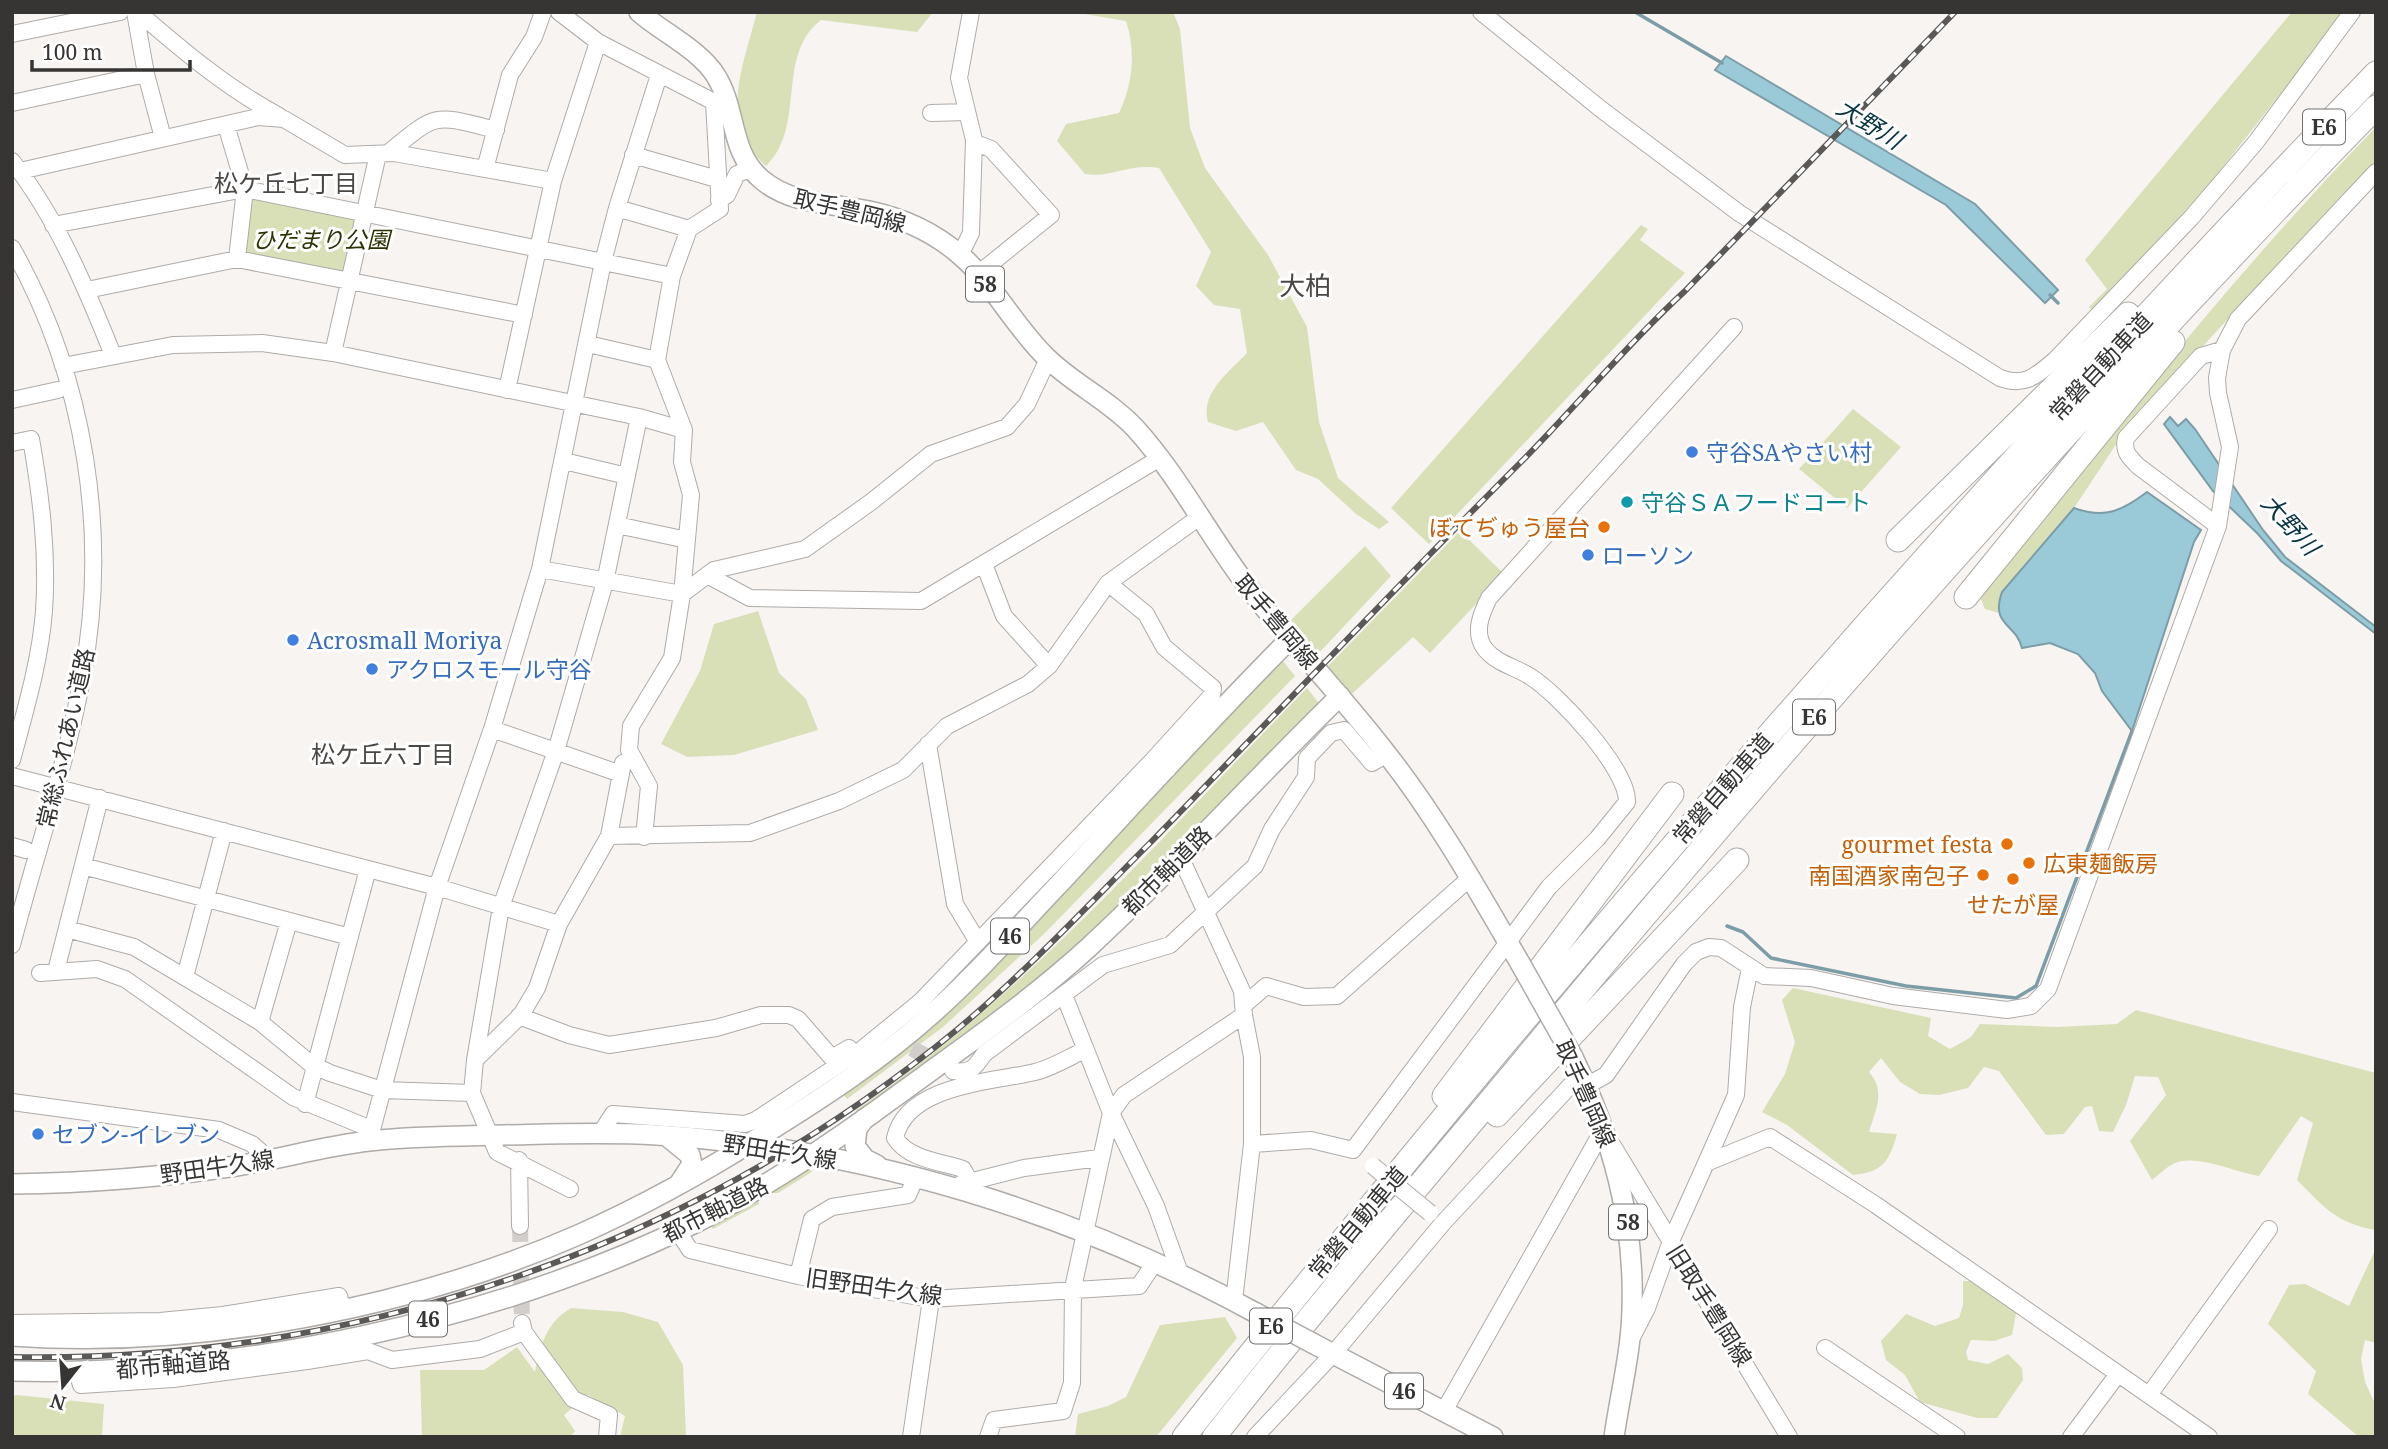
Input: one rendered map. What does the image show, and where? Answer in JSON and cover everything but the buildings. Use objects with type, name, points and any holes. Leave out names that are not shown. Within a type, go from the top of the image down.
[{"type":"highway","name":"常磐自動車道","points":[[1184,1437],[1360,1217],[1748,756],[2019,453],[2376,73]]},
{"type":"highway","name":"常磐自動車道","points":[[1214,1437],[1331,1291],[1767,770],[2071,431],[2376,107]]},
{"type":"highway","points":[[1966,597],[2101,428],[2320,164]]},
{"type":"highway","points":[[1898,540],[2155,287],[2272,181]]},
{"type":"highway","points":[[1360,1217],[1449,1088],[1672,794]]},
{"type":"highway","points":[[1331,1291],[1737,860]]},
{"type":"main road","name":"取手豊岡線","points":[[639,12],[694,53],[714,73],[727,99],[736,144],[751,169],[782,193],[902,220],[926,231],[960,255],[978,274],[1011,319],[1048,359],[1112,406],[1134,426],[1160,458],[1198,519],[1252,593],[1387,754],[1440,826],[1580,1072],[1606,1133],[1628,1222],[1633,1310],[1615,1437]]},
{"type":"main road","name":"都市軸道路","points":[[12,1336],[103,1338],[219,1331],[342,1308],[434,1287],[534,1254],[677,1186],[840,1087],[933,1013],[1160,765],[1291,638]]},
{"type":"main road","name":"都市軸道路","points":[[12,1371],[76,1372],[306,1353],[492,1302],[677,1230],[772,1181],[813,1154],[1042,987],[1086,950],[1340,696]]},
{"type":"main road","points":[[864,1119],[857,1129],[855,1146],[865,1159],[888,1170]]},
{"type":"main road","name":"野田牛久線","points":[[12,1184],[187,1171],[270,1160],[370,1135],[658,1135],[749,1144],[813,1154],[916,1177],[962,1184],[1084,1231],[1181,1273],[1493,1437]]},
{"type":"main road","points":[[658,1135],[672,1139],[690,1155],[689,1171],[677,1186]]},
{"type":"street","points":[[12,34],[120,12]]},
{"type":"street","points":[[136,12],[146,74],[163,138]]},
{"type":"street","points":[[136,12],[242,96],[345,155],[383,154],[553,181]]},
{"type":"street","points":[[485,169],[510,75],[534,37],[543,12]]},
{"type":"street","points":[[475,1060],[519,1016],[537,988],[559,925],[609,836],[618,773],[629,750],[631,726],[672,658],[682,594],[691,495],[682,462],[684,430],[657,360],[672,276],[689,229],[720,209],[714,102],[598,42],[559,12]]},
{"type":"street","points":[[960,255],[971,233],[974,149],[959,78],[971,12]]},
{"type":"street","points":[[1481,12],[1602,110],[1739,213],[2000,378],[2014,383],[2032,379],[2055,360],[2191,218],[2256,142],[2352,12]]},
{"type":"street","points":[[508,390],[553,181],[598,42]]},
{"type":"street","points":[[12,103],[146,74]]},
{"type":"street","points":[[100,798],[66,929],[48,972],[97,969],[125,979],[305,1104],[370,1135],[437,887],[492,729],[540,569],[604,261],[617,208],[659,75]]},
{"type":"street","points":[[930,113],[967,112]]},
{"type":"street","points":[[113,355],[87,290],[54,225],[16,166],[258,117],[284,119]]},
{"type":"street","points":[[333,353],[365,212],[383,154],[426,122],[440,118],[496,130]]},
{"type":"street","points":[[226,125],[245,189],[237,259]]},
{"type":"street","points":[[974,149],[981,145],[991,149],[1051,215],[978,274]]},
{"type":"street","points":[[633,155],[717,178]]},
{"type":"street","points":[[719,200],[727,195],[737,174],[751,169]]},
{"type":"street","points":[[1255,1437],[1324,1350],[1437,1218],[1580,1072],[1606,1075],[1684,964],[1696,952],[1709,947],[1721,948],[1764,976],[1811,978],[1893,996],[2007,1010],[2031,1006],[2042,998],[2054,972],[2219,519],[2230,447],[2217,378],[2222,351],[2238,319],[2376,172]]},
{"type":"street","points":[[54,225],[245,189],[672,276]]},
{"type":"street","points":[[617,208],[689,229]]},
{"type":"street","name":"常総ふれあい道路","points":[[12,248],[52,335],[63,366],[87,469],[93,560],[92,606],[82,680],[12,945]]},
{"type":"street","points":[[87,290],[237,259],[524,315]]},
{"type":"street","points":[[1353,1150],[1549,887],[1622,810],[1628,794],[1604,750],[1571,715],[1531,677],[1508,667],[1484,648],[1479,629],[1480,617],[1489,598],[1734,327]]},
{"type":"street","points":[[63,366],[173,345],[262,343],[333,353],[639,417],[684,430]]},
{"type":"street","points":[[587,344],[657,360]]},
{"type":"street","points":[[2219,519],[2194,509],[2127,455],[2126,438],[2201,356],[2222,351]]},
{"type":"street","points":[[540,569],[682,594],[714,570],[805,549],[871,502],[930,454],[1007,427],[1027,404],[1048,359]]},
{"type":"street","points":[[12,400],[58,390]]},
{"type":"street","points":[[570,1189],[519,1160],[497,1152],[472,1093],[475,1060],[501,907],[556,751],[605,582],[639,417]]},
{"type":"street","points":[[12,443],[31,439],[42,502],[44,612],[19,705],[12,760]]},
{"type":"street","points":[[707,575],[750,598],[921,601],[1160,458]]},
{"type":"street","points":[[564,461],[627,476]]},
{"type":"street","points":[[609,836],[750,833],[839,801],[903,770],[947,726],[1028,684],[1049,666],[1108,583],[1198,519]]},
{"type":"street","points":[[617,525],[687,540]]},
{"type":"street","points":[[984,564],[1004,616],[1049,666]]},
{"type":"street","points":[[600,1134],[612,1114],[745,1124],[756,1120],[882,1032],[920,1002],[1160,765],[1212,695],[1213,688],[1164,647],[1146,614],[1108,583]]},
{"type":"street","points":[[492,729],[618,773]]},
{"type":"street","points":[[953,1071],[964,1073],[974,1069],[984,1054],[1103,965],[1170,945],[1255,866],[1272,829],[1306,777],[1307,758],[1331,733],[1344,730],[1372,763],[1387,754]]},
{"type":"street","points":[[928,744],[956,904],[978,942]]},
{"type":"street","points":[[629,750],[649,786],[643,837]]},
{"type":"street","points":[[12,776],[437,887],[559,925]]},
{"type":"street","points":[[185,977],[224,831]]},
{"type":"street","points":[[1180,856],[1242,991],[1252,1057],[1252,1143],[1234,1301]]},
{"type":"street","points":[[83,866],[350,937]]},
{"type":"street","points":[[305,1104],[368,869]]},
{"type":"street","points":[[988,1437],[994,1420],[1063,1411],[1072,1384],[1073,1288],[1084,1231],[1111,1113],[1124,1095],[1244,1011],[1266,986],[1311,998],[1337,996],[1471,877]]},
{"type":"street","points":[[260,1022],[289,920]]},
{"type":"street","points":[[66,929],[134,947],[260,1022],[316,1067],[382,1090],[472,1093]]},
{"type":"street","points":[[1630,1340],[1647,1308],[1671,1241],[1736,1096],[1742,1007],[1750,968]]},
{"type":"street","points":[[1064,995],[1111,1113],[1156,1206],[1181,1273]]},
{"type":"street","points":[[519,1016],[569,1035],[609,1045],[716,1028],[761,1015],[789,1015],[798,1019],[832,1058],[871,1030],[882,1032]]},
{"type":"street","points":[[1085,1050],[1038,1071],[950,1089],[919,1107],[904,1120],[895,1138],[907,1152],[963,1169],[962,1184],[1099,1158]]},
{"type":"street","points":[[12,1102],[219,1130],[252,1144],[270,1160]]},
{"type":"street","points":[[1444,1411],[1606,1133]]},
{"type":"street","name":"旧取手豊岡線","points":[[1606,1133],[1789,1437]]},
{"type":"street","points":[[1706,1163],[1770,1137],[1876,1205],[2209,1437]]},
{"type":"street","points":[[1252,1143],[1311,1140],[1353,1150],[1437,1218]]},
{"type":"street","points":[[519,1160],[520,1226]]},
{"type":"street","points":[[798,1276],[812,1219],[832,1207],[908,1195],[916,1177]]},
{"type":"street","points":[[2149,1395],[2269,1228]]},
{"type":"street","name":"旧野田牛久線","points":[[677,1230],[690,1250],[798,1276],[931,1299],[1073,1288],[1139,1286],[1155,1262]]},
{"type":"street","points":[[12,1323],[160,1321],[223,1315],[339,1296],[342,1308]]},
{"type":"street","points":[[911,1437],[931,1299]]},
{"type":"street","points":[[306,1353],[368,1351],[392,1360],[480,1349],[523,1327],[573,1399],[609,1415],[607,1437]]},
{"type":"street","points":[[1825,1348],[1957,1437]]},
{"type":"street","points":[[2071,1437],[2118,1374]]},
{"type":"green space","points":[[757,12],[933,12],[917,32],[821,20],[807,35],[799,52],[785,132],[778,150],[766,166],[751,149],[742,131],[738,112],[741,73]]},
{"type":"green space","points":[[1072,12],[1173,12],[1180,29],[1190,128],[1205,168],[1268,255],[1307,327],[1319,422],[1338,478],[1389,522],[1379,529],[1356,514],[1318,479],[1296,470],[1263,422],[1236,431],[1208,422],[1208,402],[1212,392],[1247,353],[1240,309],[1214,305],[1196,286],[1211,252],[1159,168],[1138,167],[1104,174],[1085,174],[1057,141],[1066,124],[1119,113],[1132,67],[1126,21]]},
{"type":"green space","points":[[2292,12],[2345,12],[2207,187],[2093,312],[2089,307],[2107,289],[2085,260]]},
{"type":"green space","points":[[2376,127],[2376,162],[2340,197],[2125,431],[2074,508],[1998,603],[1999,613],[1985,609],[1980,597],[2123,417],[2221,298]]},
{"type":"green space","name":"ひだまり公園","points":[[245,189],[365,212],[350,280],[237,259]]},
{"type":"green space","points":[[1641,225],[1648,229],[1640,240],[1685,273],[1429,544],[1391,508]]},
{"type":"green space","points":[[1853,409],[1901,447],[1847,508],[1799,469]]},
{"type":"green space","points":[[1460,531],[1504,574],[1430,653],[1413,637],[1352,694],[1328,666]]},
{"type":"green space","points":[[1365,546],[1391,576],[1319,653],[1289,622]]},
{"type":"green space","points":[[758,611],[779,673],[806,699],[818,730],[734,755],[687,757],[661,744],[700,671],[714,624]]},
{"type":"green space","points":[[1283,661],[1295,676],[1045,933],[943,1027],[847,1099],[842,1093],[1086,863]]},
{"type":"green space","points":[[1307,688],[1322,707],[1064,964],[860,1116],[856,1110],[919,1065],[978,1016],[1092,911]]},
{"type":"green space","points":[[1793,988],[1931,1018],[1928,1036],[1950,1049],[1971,1037],[1980,1024],[2057,1027],[2117,1024],[2136,1010],[2376,1073],[2376,1234],[2375,1230],[2340,1218],[2297,1180],[2313,1123],[2301,1116],[2259,1176],[2205,1162],[2184,1161],[2172,1164],[2152,1180],[2130,1141],[2166,1095],[2158,1077],[2135,1076],[2126,1105],[2113,1132],[2099,1131],[2092,1106],[2085,1107],[2064,1134],[2046,1135],[1999,1071],[1984,1067],[1968,1088],[1939,1095],[1920,1094],[1900,1082],[1881,1058],[1869,1072],[1877,1086],[1878,1100],[1869,1132],[1897,1134],[1891,1152],[1883,1164],[1863,1174],[1853,1175],[1787,1125],[1762,1112],[1785,1074],[1795,1042],[1782,1000]]},
{"type":"green space","points":[[810,1167],[812,1172],[778,1193],[771,1193],[768,1187]]},
{"type":"green space","points":[[757,1193],[759,1204],[713,1229],[709,1224]]},
{"type":"green space","points":[[2376,1248],[2376,1343],[2365,1340],[2361,1359],[2365,1382],[2376,1406],[2376,1437],[2359,1437],[2308,1394],[2316,1371],[2268,1324],[2289,1285],[2305,1284],[2349,1306]]},
{"type":"green space","points":[[1963,1281],[1974,1281],[2017,1308],[2012,1335],[1994,1341],[1971,1340],[1966,1352],[1968,1360],[1988,1364],[2008,1354],[2022,1368],[2023,1380],[1997,1418],[1977,1418],[1920,1402],[1905,1375],[1886,1360],[1881,1341],[1906,1314],[1935,1326],[1959,1318],[1963,1305]]},
{"type":"green space","points":[[571,1308],[623,1312],[658,1322],[683,1365],[686,1435],[730,1437],[620,1437],[625,1416],[588,1395],[564,1415],[575,1431],[570,1437],[422,1437],[420,1370],[484,1370],[517,1347],[535,1372],[539,1353],[550,1327]]},
{"type":"green space","points":[[1225,1317],[1237,1338],[1156,1437],[1075,1437],[1078,1414],[1108,1406],[1126,1397],[1160,1325]]},
{"type":"green space","points":[[12,1396],[104,1404],[102,1437],[12,1437]]},
{"type":"water","points":[[1726,56],[1975,204],[2058,290],[2045,303],[1946,205],[1715,70]]},
{"type":"water","points":[[2170,417],[2178,426],[2186,419],[2195,429],[2263,530],[2285,557],[2376,627],[2376,634],[2281,561],[2258,534],[2213,491],[2164,424]]},
{"type":"water","points":[[2147,492],[2201,530],[2194,542],[2132,731],[2102,691],[2095,673],[2078,654],[2050,643],[2022,648],[2015,633],[2001,618],[1999,603],[2002,592],[2074,508],[2104,513],[2121,508]]},
{"type":"waterway","name":"大野川","points":[[1635,12],[1722,63]]},
{"type":"waterway","name":"大野川","points":[[2050,295],[2058,303]]},
{"type":"waterway","points":[[1727,926],[1743,932],[1771,958],[1906,986],[2016,998],[2036,986],[2132,731]]},
{"type":"tunnel","points":[[891,1037],[948,1068]]},
{"type":"tunnel","points":[[520,1226],[522,1323]]},
{"type":"railway","points":[[12,1357],[141,1354],[268,1339],[393,1314],[515,1277],[633,1230],[747,1173],[856,1106],[959,1028],[1058,936],[1541,442],[1642,333],[1955,12]]},
{"type":"place","name":"守谷SAやさい村","points":[[1692,452]]},
{"type":"place","name":"守谷ＳＡフードコート","points":[[1627,502]]},
{"type":"place","name":"ぼてぢゅう屋台","points":[[1604,527]]},
{"type":"place","name":"ローソン","points":[[1588,555]]},
{"type":"place","name":"Acrosmall Moriya","points":[[293,640]]},
{"type":"place","name":"アクロスモール守谷","points":[[372,669]]},
{"type":"place","name":"gourmet festa","points":[[2007,844]]},
{"type":"place","name":"広東麺飯房","points":[[2029,863]]},
{"type":"place","name":"南国酒家南包子","points":[[1983,875]]},
{"type":"place","name":"せたが屋","points":[[2013,879]]},
{"type":"place","name":"セブン-イレブン","points":[[38,1134]]},
{"type":"district","name":"松ケ丘七丁目","points":[[286,182]]},
{"type":"district","name":"大柏","points":[[1305,285]]},
{"type":"district","name":"松ケ丘六丁目","points":[[383,753]]}]
